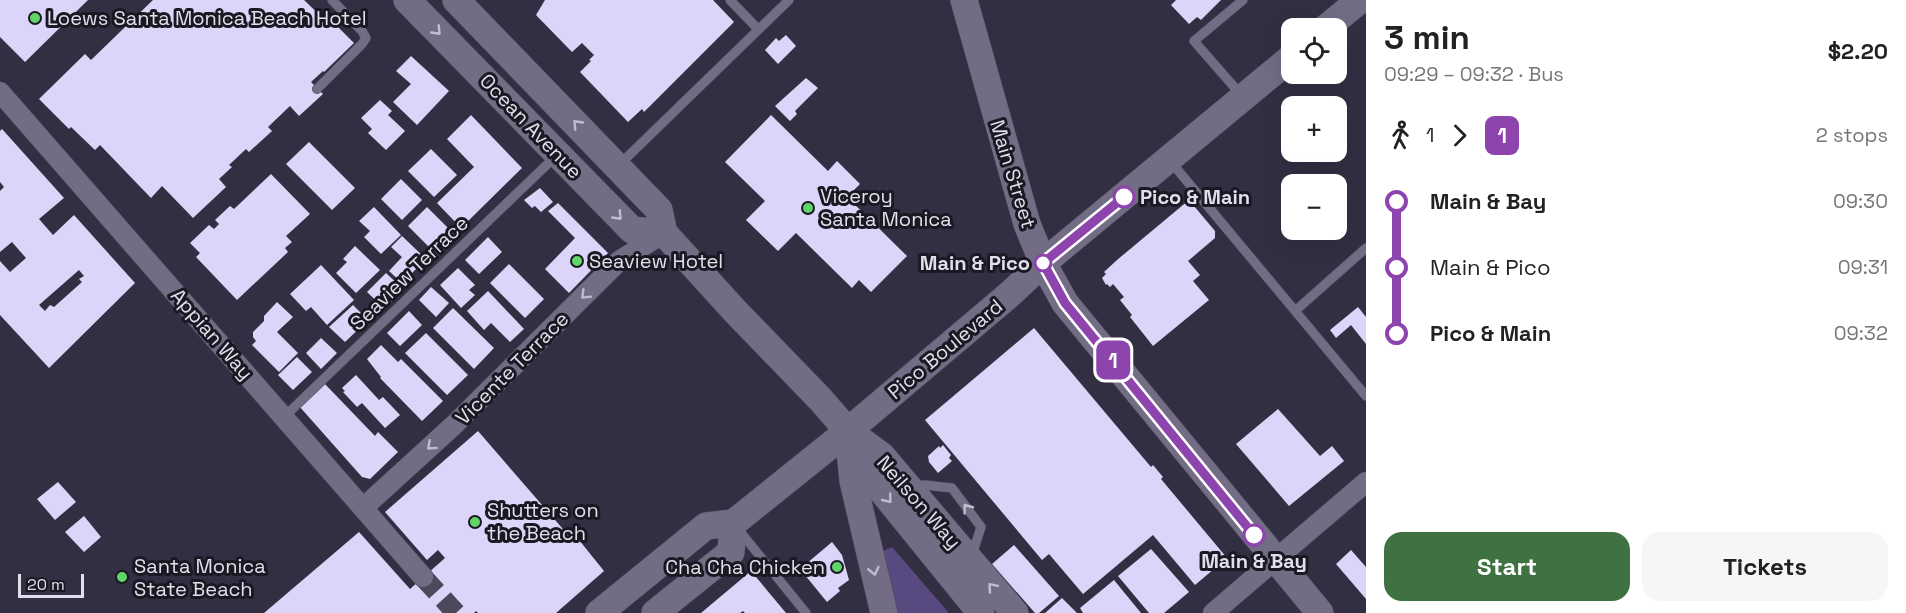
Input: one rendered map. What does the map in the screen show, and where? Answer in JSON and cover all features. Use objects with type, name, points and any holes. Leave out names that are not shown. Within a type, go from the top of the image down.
[{"type":"main road","name":"Ocean Avenue","points":[[407,0],[632,230],[664,233]]},
{"type":"main road","name":"Ocean Avenue","points":[[456,0],[659,210],[664,233],[848,431]]},
{"type":"main road","name":"Main Street","points":[[964,0],[1026,224],[1043,263],[1065,303],[1320,613]]},
{"type":"main road","points":[[1338,18],[1360,0]]},
{"type":"main road","name":"Pico Boulevard","points":[[599,613],[706,526],[733,523],[848,431],[1010,294],[1043,263],[1281,66]]},
{"type":"main road","points":[[581,178],[605,174],[618,166]]},
{"type":"main road","points":[[848,431],[853,481],[884,613]]},
{"type":"main road","name":"Neilson Way","points":[[848,431],[882,456],[1015,613]]},
{"type":"main road","name":"Neilson Way","points":[[848,431],[865,470],[981,613]]},
{"type":"main road","points":[[645,576],[661,608],[731,552],[733,523]]},
{"type":"street","name":"Appian Way","points":[[0,92],[423,577]]},
{"type":"street","name":"Vicente Terrace","points":[[363,508],[455,424],[620,261],[664,233]]},
{"type":"street","points":[[1213,613],[1366,482]]},
{"type":"lane","points":[[730,0],[758,29]]},
{"type":"lane","points":[[618,166],[789,0]]},
{"type":"lane","points":[[1243,0],[1194,41],[1243,98]]},
{"type":"lane","points":[[317,89],[366,38],[336,1]]},
{"type":"lane","name":"Seaview Terrace","points":[[284,417],[558,154]]},
{"type":"lane","points":[[1169,160],[1366,396]]},
{"type":"lane","points":[[1295,311],[1366,248]]},
{"type":"lane","points":[[733,523],[806,613]]},
{"type":"shaded area","points":[[892,547],[947,613],[895,613],[881,552]]},
{"type":"building","name":"Loews Santa Monica Beach Hotel","points":[[0,0],[88,0],[25,62],[0,37]]},
{"type":"building","points":[[153,0],[304,0],[329,24],[332,21],[354,43],[311,82],[323,94],[299,116],[290,106],[268,127],[272,131],[249,152],[246,149],[229,165],[232,167],[219,179],[226,187],[193,218],[162,186],[151,198],[100,145],[95,150],[71,127],[69,129],[39,99],[85,54],[91,60]]},
{"type":"building","points":[[545,0],[713,0],[734,22],[644,112],[642,109],[628,122],[580,72],[594,55],[582,43],[572,52],[536,15]]},
{"type":"building","points":[[1176,0],[1221,0],[1201,20],[1197,17],[1189,24],[1171,5]]},
{"type":"building","points":[[786,35],[796,46],[778,64],[765,50],[776,38],[779,41]]},
{"type":"building","points":[[411,56],[449,91],[417,125],[393,102],[411,84],[396,71]]},
{"type":"building","points":[[806,78],[818,88],[795,111],[797,114],[790,121],[775,106]]},
{"type":"building","points":[[380,100],[392,111],[388,115],[405,131],[386,150],[368,133],[372,129],[361,118]]},
{"type":"building","points":[[471,115],[522,168],[461,228],[437,203],[474,167],[447,139]]},
{"type":"building","name":"Viceroy Santa Monica","points":[[771,115],[828,171],[837,161],[860,184],[847,197],[907,256],[871,292],[859,280],[852,288],[796,233],[778,251],[746,220],[765,201],[725,162]]},
{"type":"building","points":[[2,129],[64,198],[39,219],[53,235],[74,215],[135,283],[49,368],[0,315],[0,261],[10,272],[26,258],[12,242],[0,252],[0,191],[4,187],[0,182],[0,131]],"holes":[[[79,270],[84,276],[79,279],[82,282],[54,307],[50,305],[45,311],[39,305]]]},
{"type":"building","points":[[309,142],[355,188],[332,210],[286,164]]},
{"type":"building","points":[[431,149],[457,175],[434,197],[408,171]]},
{"type":"building","points":[[271,174],[310,214],[286,236],[292,242],[285,248],[288,252],[237,300],[196,257],[200,253],[190,243],[209,225],[214,229],[219,224],[215,220],[230,206],[234,209]]},
{"type":"building","points":[[401,179],[422,200],[402,220],[381,199]]},
{"type":"building","points":[[540,188],[553,202],[541,212],[535,206],[532,208],[524,200]]},
{"type":"building","points":[[1189,200],[1215,231],[1215,238],[1188,261],[1200,275],[1193,281],[1209,300],[1153,346],[1130,317],[1132,315],[1120,300],[1124,297],[1113,284],[1110,287],[1106,285],[1102,278],[1106,274],[1104,272],[1117,260]]},
{"type":"building","name":"Seaview Hotel","points":[[558,203],[608,253],[569,293],[545,269],[575,238],[548,211]]},
{"type":"building","points":[[374,207],[401,235],[381,254],[364,237],[370,231],[359,221]]},
{"type":"building","points":[[427,207],[457,237],[438,256],[408,226]]},
{"type":"building","points":[[402,236],[426,259],[402,283],[389,271],[402,257],[391,247]]},
{"type":"building","points":[[488,237],[502,252],[479,274],[465,260]]},
{"type":"building","points":[[355,246],[380,270],[356,293],[336,273],[347,262],[343,259]]},
{"type":"building","points":[[509,264],[544,299],[525,318],[490,283]]},
{"type":"building","points":[[321,265],[354,300],[327,325],[311,307],[306,311],[290,294]]},
{"type":"building","points":[[458,268],[475,285],[469,290],[475,295],[461,308],[440,285]]},
{"type":"building","points":[[386,273],[403,289],[385,309],[367,292]]},
{"type":"building","points":[[431,287],[449,303],[436,317],[419,300]]},
{"type":"building","points":[[488,291],[524,329],[510,342],[491,323],[484,330],[467,311]]},
{"type":"building","points":[[277,302],[293,317],[277,332],[298,353],[279,372],[252,345],[256,341],[253,332]]},
{"type":"building","points":[[353,305],[368,320],[345,342],[329,327]]},
{"type":"building","points":[[1358,307],[1366,317],[1366,344],[1351,325],[1336,338],[1330,330]]},
{"type":"building","points":[[453,308],[494,348],[474,369],[433,328]]},
{"type":"building","points":[[409,311],[422,325],[400,346],[387,333]]},
{"type":"building","points":[[1034,328],[1151,467],[1153,465],[1163,477],[1161,479],[1227,558],[1195,585],[1153,535],[1083,594],[1049,554],[1042,560],[925,420]]},
{"type":"building","points":[[426,333],[468,375],[447,395],[405,353]]},
{"type":"building","points":[[321,338],[337,353],[321,369],[306,353]]},
{"type":"building","points":[[381,345],[398,362],[401,359],[443,401],[422,421],[380,378],[367,359]]},
{"type":"building","points":[[297,357],[312,372],[293,390],[278,375]]},
{"type":"building","points":[[356,375],[379,400],[383,397],[400,415],[385,428],[362,403],[357,407],[343,392],[345,391],[342,388]]},
{"type":"building","points":[[324,383],[375,436],[378,432],[398,452],[370,479],[362,477],[299,406]]},
{"type":"building","points":[[1278,409],[1320,456],[1332,446],[1344,461],[1289,506],[1236,444]]},
{"type":"building","name":"Shutters on the Beach","points":[[478,431],[575,543],[579,540],[604,571],[556,613],[478,613],[476,611],[474,613],[264,613],[359,532],[410,589],[445,558],[438,550],[427,560],[385,512]]},
{"type":"building","points":[[943,445],[951,455],[949,458],[952,461],[938,473],[929,462],[928,456]]},
{"type":"building","points":[[58,482],[76,502],[55,520],[37,499]]},
{"type":"building","points":[[84,516],[101,537],[84,552],[65,532]]},
{"type":"building","points":[[832,542],[842,555],[849,580],[838,588],[840,591],[827,602],[800,569]]},
{"type":"building","points":[[1014,545],[1059,596],[1039,613],[1035,613],[992,564]]},
{"type":"building","points":[[1151,549],[1189,592],[1164,613],[1149,613],[1118,576]]},
{"type":"building","points":[[1351,550],[1366,567],[1366,599],[1336,564]]},
{"type":"building","points":[[751,571],[786,613],[745,613],[743,611],[740,613],[701,613]]},
{"type":"building","points":[[1114,580],[1141,613],[1083,613],[1080,608]]},
{"type":"building","points":[[1062,598],[1077,613],[1045,613]]},
{"type":"tunnel","points":[[423,577],[456,613]]},
{"type":"bus line","name":"1","points":[[1124,197],[1043,263],[1065,303],[1166,424],[1254,535]]},
{"type":"place","name":"Loews Santa Monica Beach Hotel","points":[[35,18]]},
{"type":"place","name":"Pico & Main","points":[[1124,197]]},
{"type":"place","name":"Viceroy Santa Monica","points":[[808,208]]},
{"type":"place","name":"Seaview Hotel","points":[[577,261]]},
{"type":"place","name":"Main & Pico","points":[[1043,263]]},
{"type":"place","name":"Shutters on the Beach","points":[[475,522]]},
{"type":"place","name":"Main & Bay","points":[[1254,535]]},
{"type":"place","name":"Cha Cha Chicken","points":[[837,567]]},
{"type":"place","name":"Santa Monica State Beach","points":[[122,577]]}]
